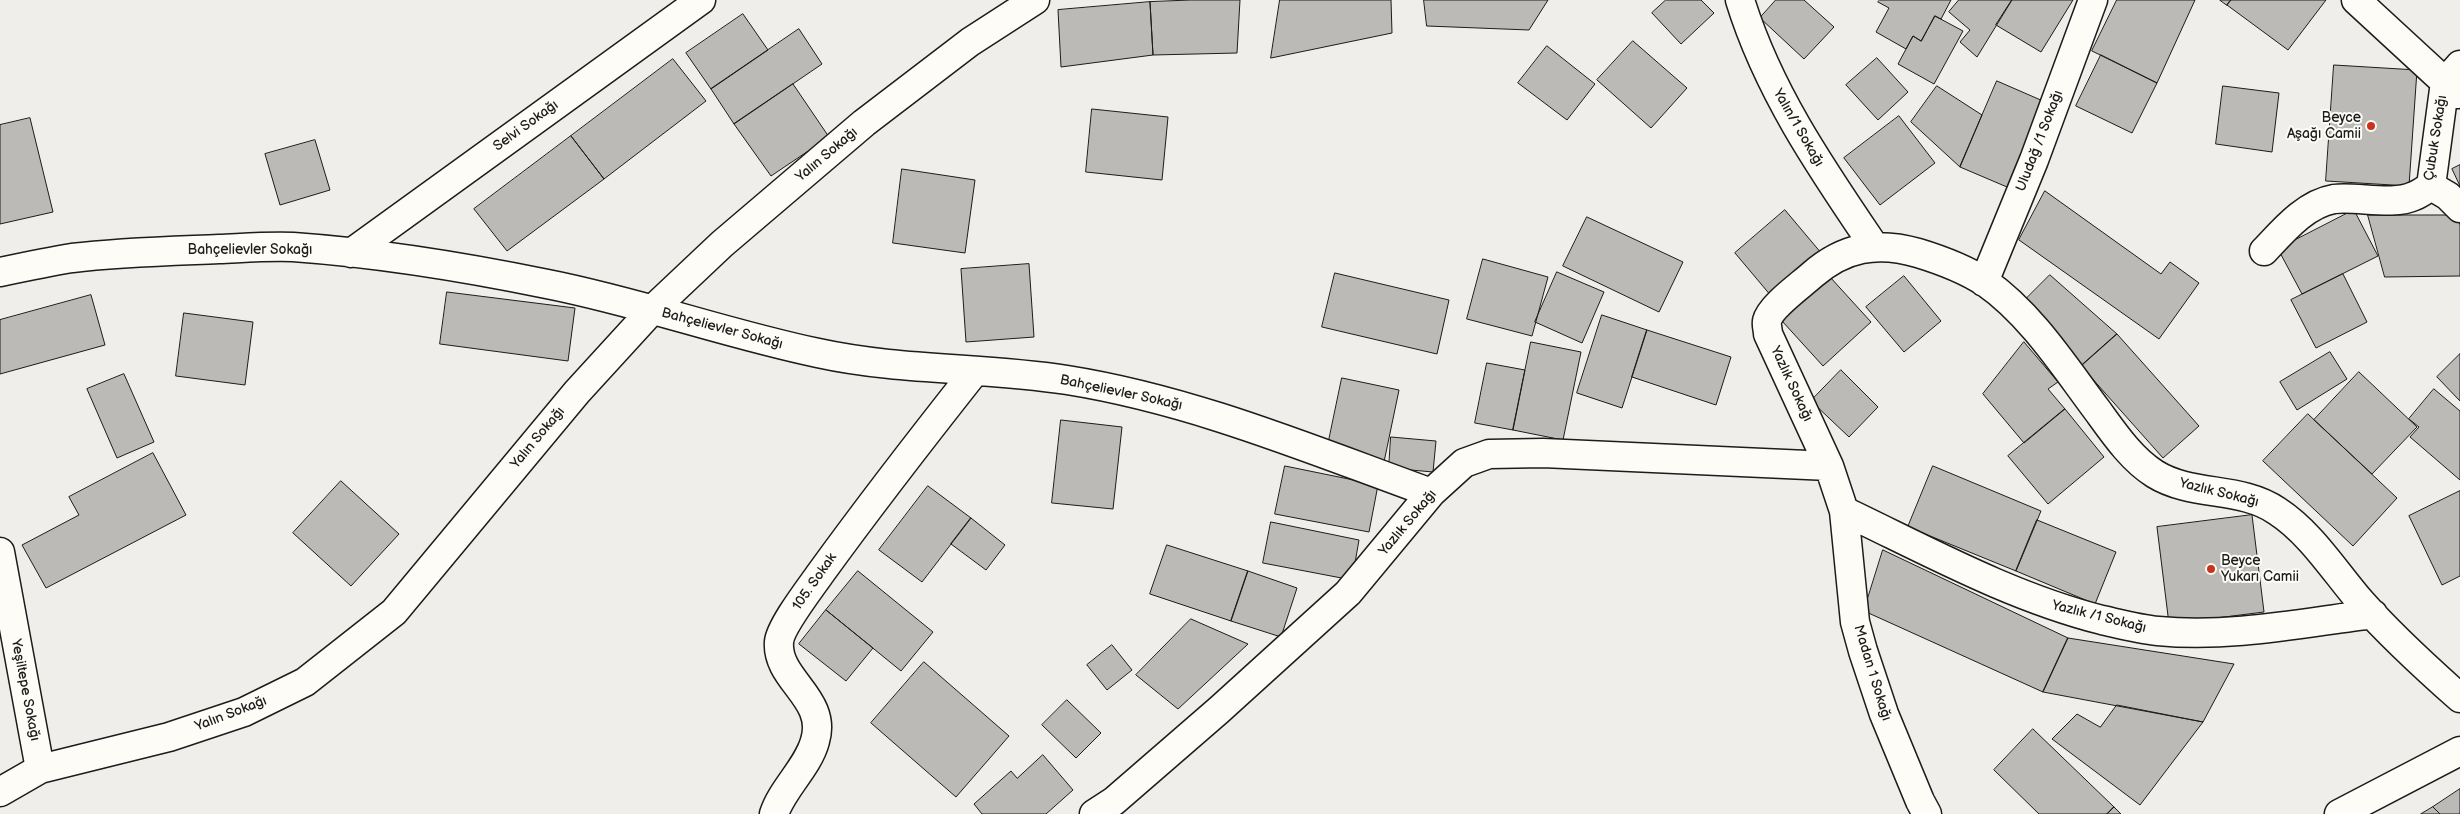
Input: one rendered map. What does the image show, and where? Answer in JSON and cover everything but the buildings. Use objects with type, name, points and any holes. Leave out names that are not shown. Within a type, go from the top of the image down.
[{"type":"street","name":"Selvi Sokağı","points":[[352,253],[701,0]]},
{"type":"street","name":"Yalın Sokağı","points":[[0,792],[40,769],[169,737],[244,712],[305,682],[394,612],[577,392],[652,310],[722,244],[864,123],[970,42],[1035,0]]},
{"type":"street","name":"Yalın/1 Sokağı","points":[[1740,0],[1771,81],[1826,176],[1874,246]]},
{"type":"street","name":"Uludağ /1 Sokağı","points":[[1984,282],[2034,160],[2093,0]]},
{"type":"street","points":[[2356,0],[2455,81]]},
{"type":"street","name":"Çubuk Sokağı","points":[[2264,251],[2287,226],[2314,206],[2334,199],[2393,200],[2413,197],[2431,186],[2455,81]]},
{"type":"street","points":[[2431,186],[2448,196],[2460,208]]},
{"type":"street","name":"Yazlık Sokağı","points":[[1094,814],[1114,801],[1219,710],[1348,593],[1431,494],[1464,463],[1489,454],[1543,453],[1829,466],[1768,334],[1767,321],[1772,310],[1823,266],[1845,253],[1874,246],[1900,248],[1940,259],[1984,282],[2013,305],[2055,354],[2114,434],[2139,461],[2156,475],[2188,487],[2253,499],[2277,510],[2302,534],[2393,637],[2460,698]]},
{"type":"street","name":"Bahçelievler Sokağı","points":[[0,272],[72,258],[168,251],[289,247],[352,253],[548,284],[652,310],[719,330],[822,354],[911,367],[1064,380],[1159,399],[1269,434],[1431,494]]},
{"type":"street","name":"105. Sokak","points":[[774,814],[815,742],[817,717],[806,695],[783,664],[779,641],[795,608],[889,478],[975,372]]},
{"type":"street","name":"Madan 1 Sokağı","points":[[1829,466],[1844,511],[1855,622],[1863,651],[1884,714],[1927,814]]},
{"type":"street","name":"Yazlık /1 Sokağı","points":[[1844,511],[1979,576],[2034,599],[2073,612],[2157,631],[2231,633],[2373,614]]},
{"type":"street","name":"Yeşiltepe Sokağı","points":[[0,552],[40,769]]},
{"type":"street","points":[[2339,814],[2460,751]]},
{"type":"place","name":"Beyce Aşağı Camii","points":[[2371,126]]},
{"type":"place","name":"Beyce Yukarı Camii","points":[[2211,569]]}]
